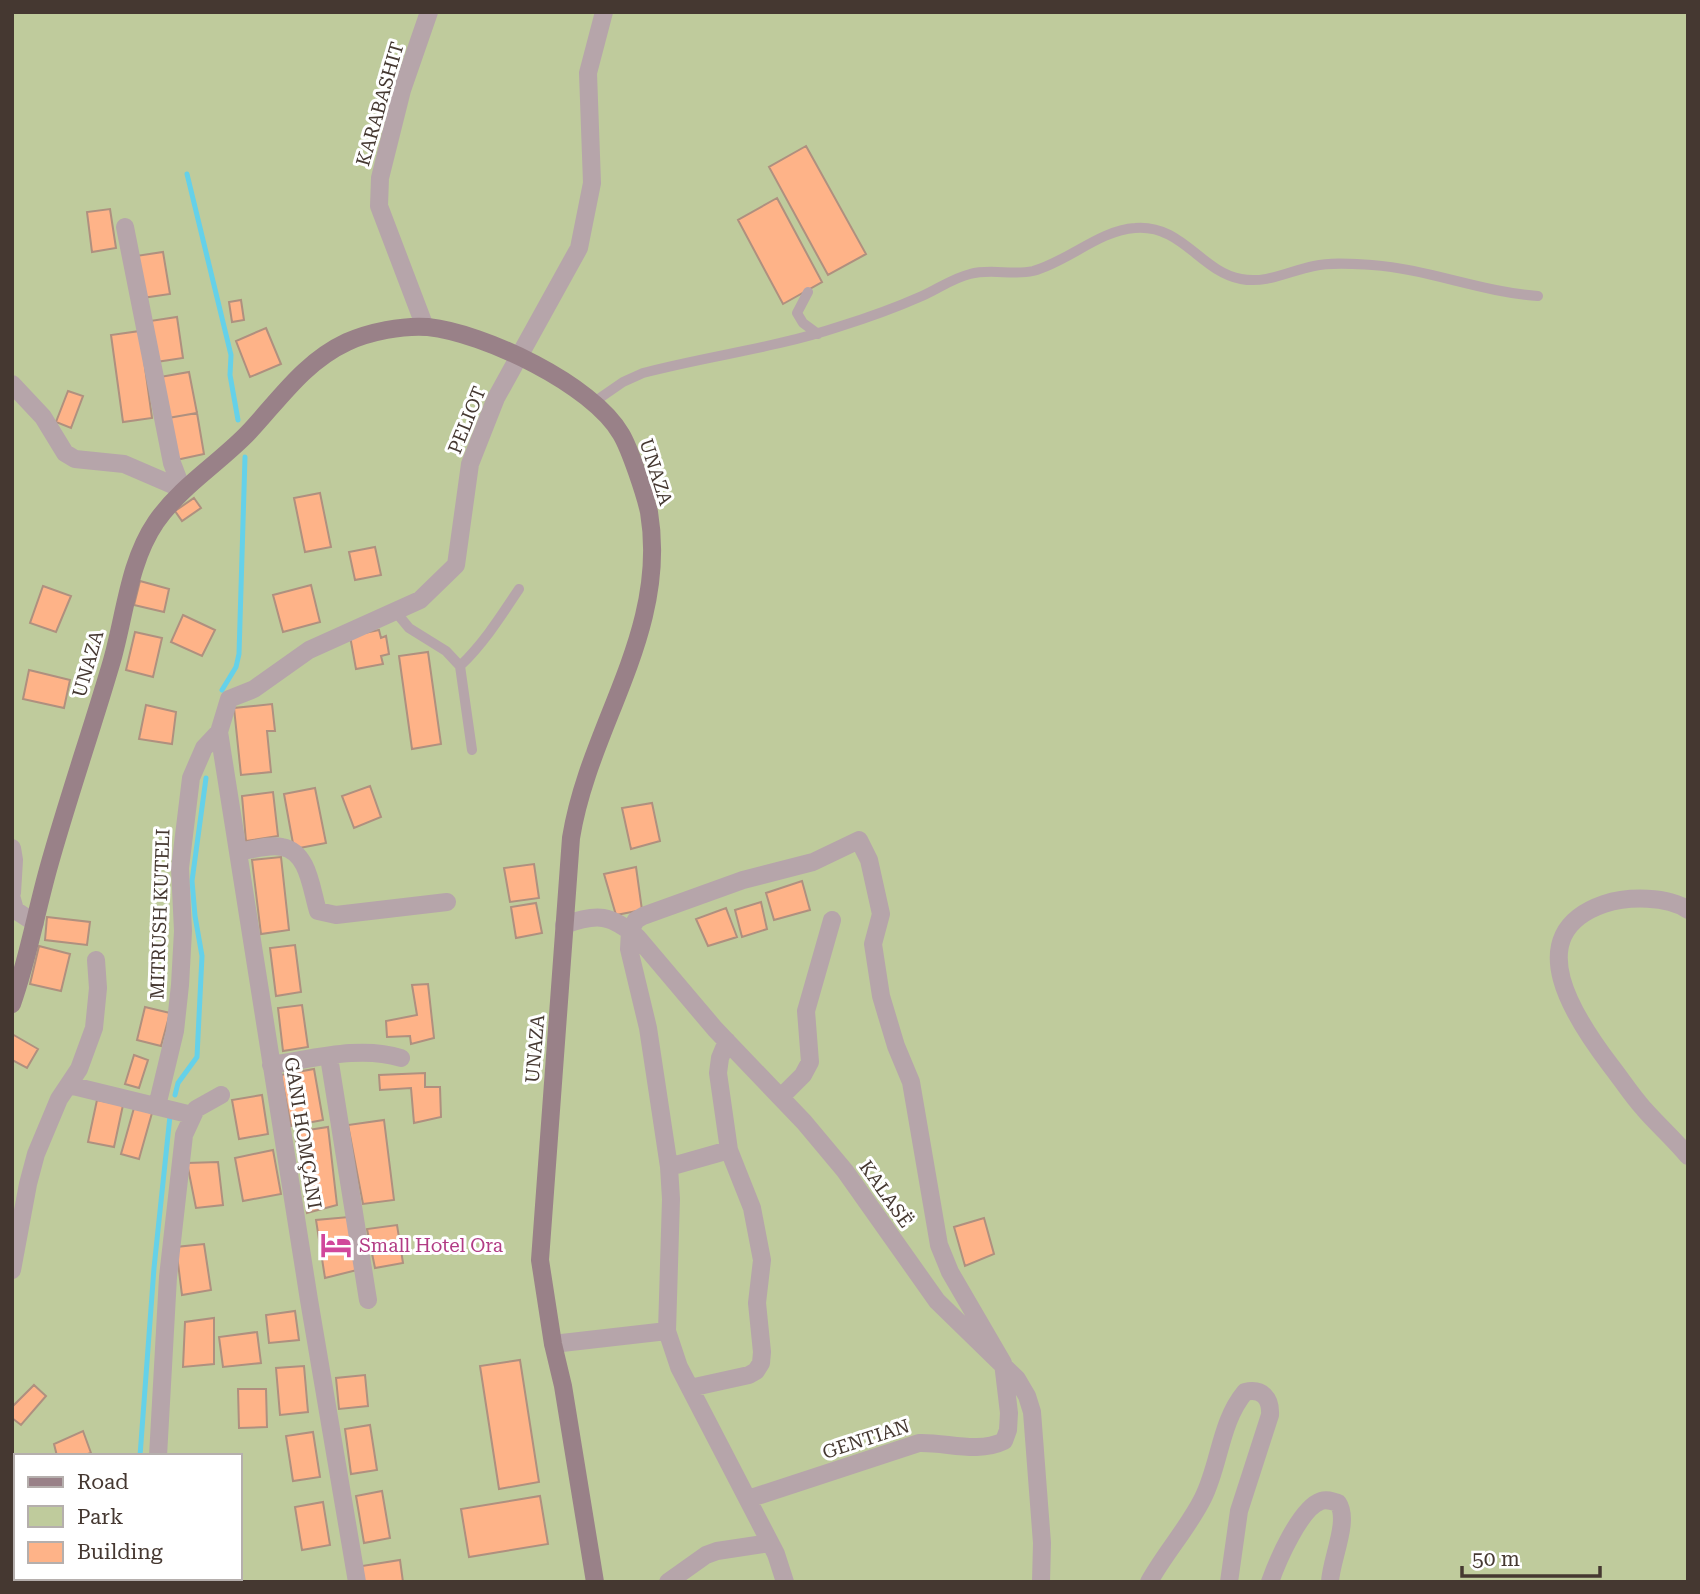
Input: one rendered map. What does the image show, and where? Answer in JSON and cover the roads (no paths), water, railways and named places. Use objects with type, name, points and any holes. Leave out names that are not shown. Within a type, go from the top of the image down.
[{"type":"main road","name":"UNAZA","points":[[12,1004],[78,766],[111,663],[136,564],[154,524],[182,489],[225,456],[299,375],[318,360],[347,342],[385,331],[425,327],[462,334],[520,358],[561,379],[594,401],[621,434],[649,511],[650,596],[631,665],[577,806],[571,838],[562,980],[546,1146],[540,1260],[595,1582]]},
{"type":"street","name":"KARABASHIT","points":[[425,327],[379,206],[380,178],[402,90],[429,12]]},
{"type":"street","name":"PELIOT","points":[[219,732],[229,699],[254,689],[309,650],[420,600],[456,565],[470,464],[496,398],[579,248],[592,183],[588,73],[604,12]]},
{"type":"street","points":[[125,227],[172,463],[182,489]]},
{"type":"street","points":[[12,384],[43,418],[65,453],[75,459],[124,464],[182,489]]},
{"type":"street","name":"GANI HOMÇANI","points":[[219,732],[357,1582]]},
{"type":"street","name":"MITRUSH KUTELI","points":[[157,1106],[175,1031],[180,985],[183,931],[180,868],[186,802],[197,761],[204,748],[219,732]]},
{"type":"street","points":[[785,1582],[770,1543],[679,1367],[667,1331],[671,1199],[669,1167],[648,1028],[629,949],[630,931],[636,920],[743,880],[813,862],[859,840],[869,860],[881,914],[873,944],[881,996],[896,1046],[911,1082],[939,1245],[950,1272],[1003,1363]]},
{"type":"street","points":[[238,852],[280,846],[298,855],[306,869],[318,911],[322,913],[336,915],[447,902]]},
{"type":"street","points":[[12,848],[12,893]]},
{"type":"street","points":[[12,899],[15,911],[36,923]]},
{"type":"street","points":[[1688,910],[1662,901],[1630,900],[1604,904],[1572,923],[1562,938],[1559,957],[1571,1006],[1585,1031],[1642,1107],[1688,1156]]},
{"type":"street","name":"KALASË","points":[[564,925],[597,916],[610,918],[630,931],[845,1171],[937,1301],[1003,1363],[1027,1396],[1032,1412],[1042,1543],[1041,1582]]},
{"type":"street","points":[[781,1097],[803,1075],[810,1062],[806,1011],[832,920]]},
{"type":"street","points":[[12,1270],[36,1153],[59,1098],[79,1069],[94,1028],[98,988],[96,960]]},
{"type":"street","points":[[690,1388],[749,1375],[756,1371],[761,1363],[757,1303],[762,1260],[752,1208],[729,1150],[718,1073],[720,1058],[727,1041]]},
{"type":"street","points":[[271,1065],[367,1052],[383,1052],[401,1058]]},
{"type":"street","points":[[329,1057],[368,1300]]},
{"type":"street","points":[[69,1085],[192,1115]]},
{"type":"street","points":[[158,1454],[168,1277],[184,1135],[195,1109],[221,1096]]},
{"type":"street","points":[[669,1167],[729,1150]]},
{"type":"street","points":[[553,1344],[667,1331]]},
{"type":"street","name":"GENTIAN","points":[[748,1499],[919,1443],[977,1447],[1004,1441],[1009,1413],[1003,1363]]},
{"type":"street","points":[[1149,1582],[1203,1499],[1228,1419],[1236,1403],[1245,1392],[1253,1390],[1268,1399],[1270,1415],[1239,1511],[1229,1582]]},
{"type":"street","points":[[1270,1582],[1303,1517],[1322,1500],[1338,1503],[1342,1510],[1331,1582]]},
{"type":"street","points":[[668,1582],[706,1555],[770,1543]]},
{"type":"lane","points":[[594,401],[623,382],[643,373],[818,334],[894,308],[968,274],[994,270],[1032,271],[1105,237],[1132,228],[1164,232],[1180,239],[1225,273],[1242,279],[1285,276],[1313,266],[1374,265],[1512,294],[1538,296]]},
{"type":"lane","points":[[808,292],[797,313],[803,323],[818,334]]},
{"type":"lane","points":[[460,666],[488,634],[519,589]]},
{"type":"lane","points":[[395,611],[409,628],[446,651],[460,666],[472,750]]},
{"type":"waterway","points":[[187,174],[231,355],[230,375],[238,420]]},
{"type":"waterway","points":[[222,690],[236,667],[239,654],[245,457]]},
{"type":"waterway","points":[[175,1095],[178,1083],[197,1057],[202,956],[192,881],[206,778]]},
{"type":"waterway","points":[[140,1454],[154,1268],[170,1116]]},
{"type":"place","name":"Small Hotel Ora","points":[[336,1245]]}]
